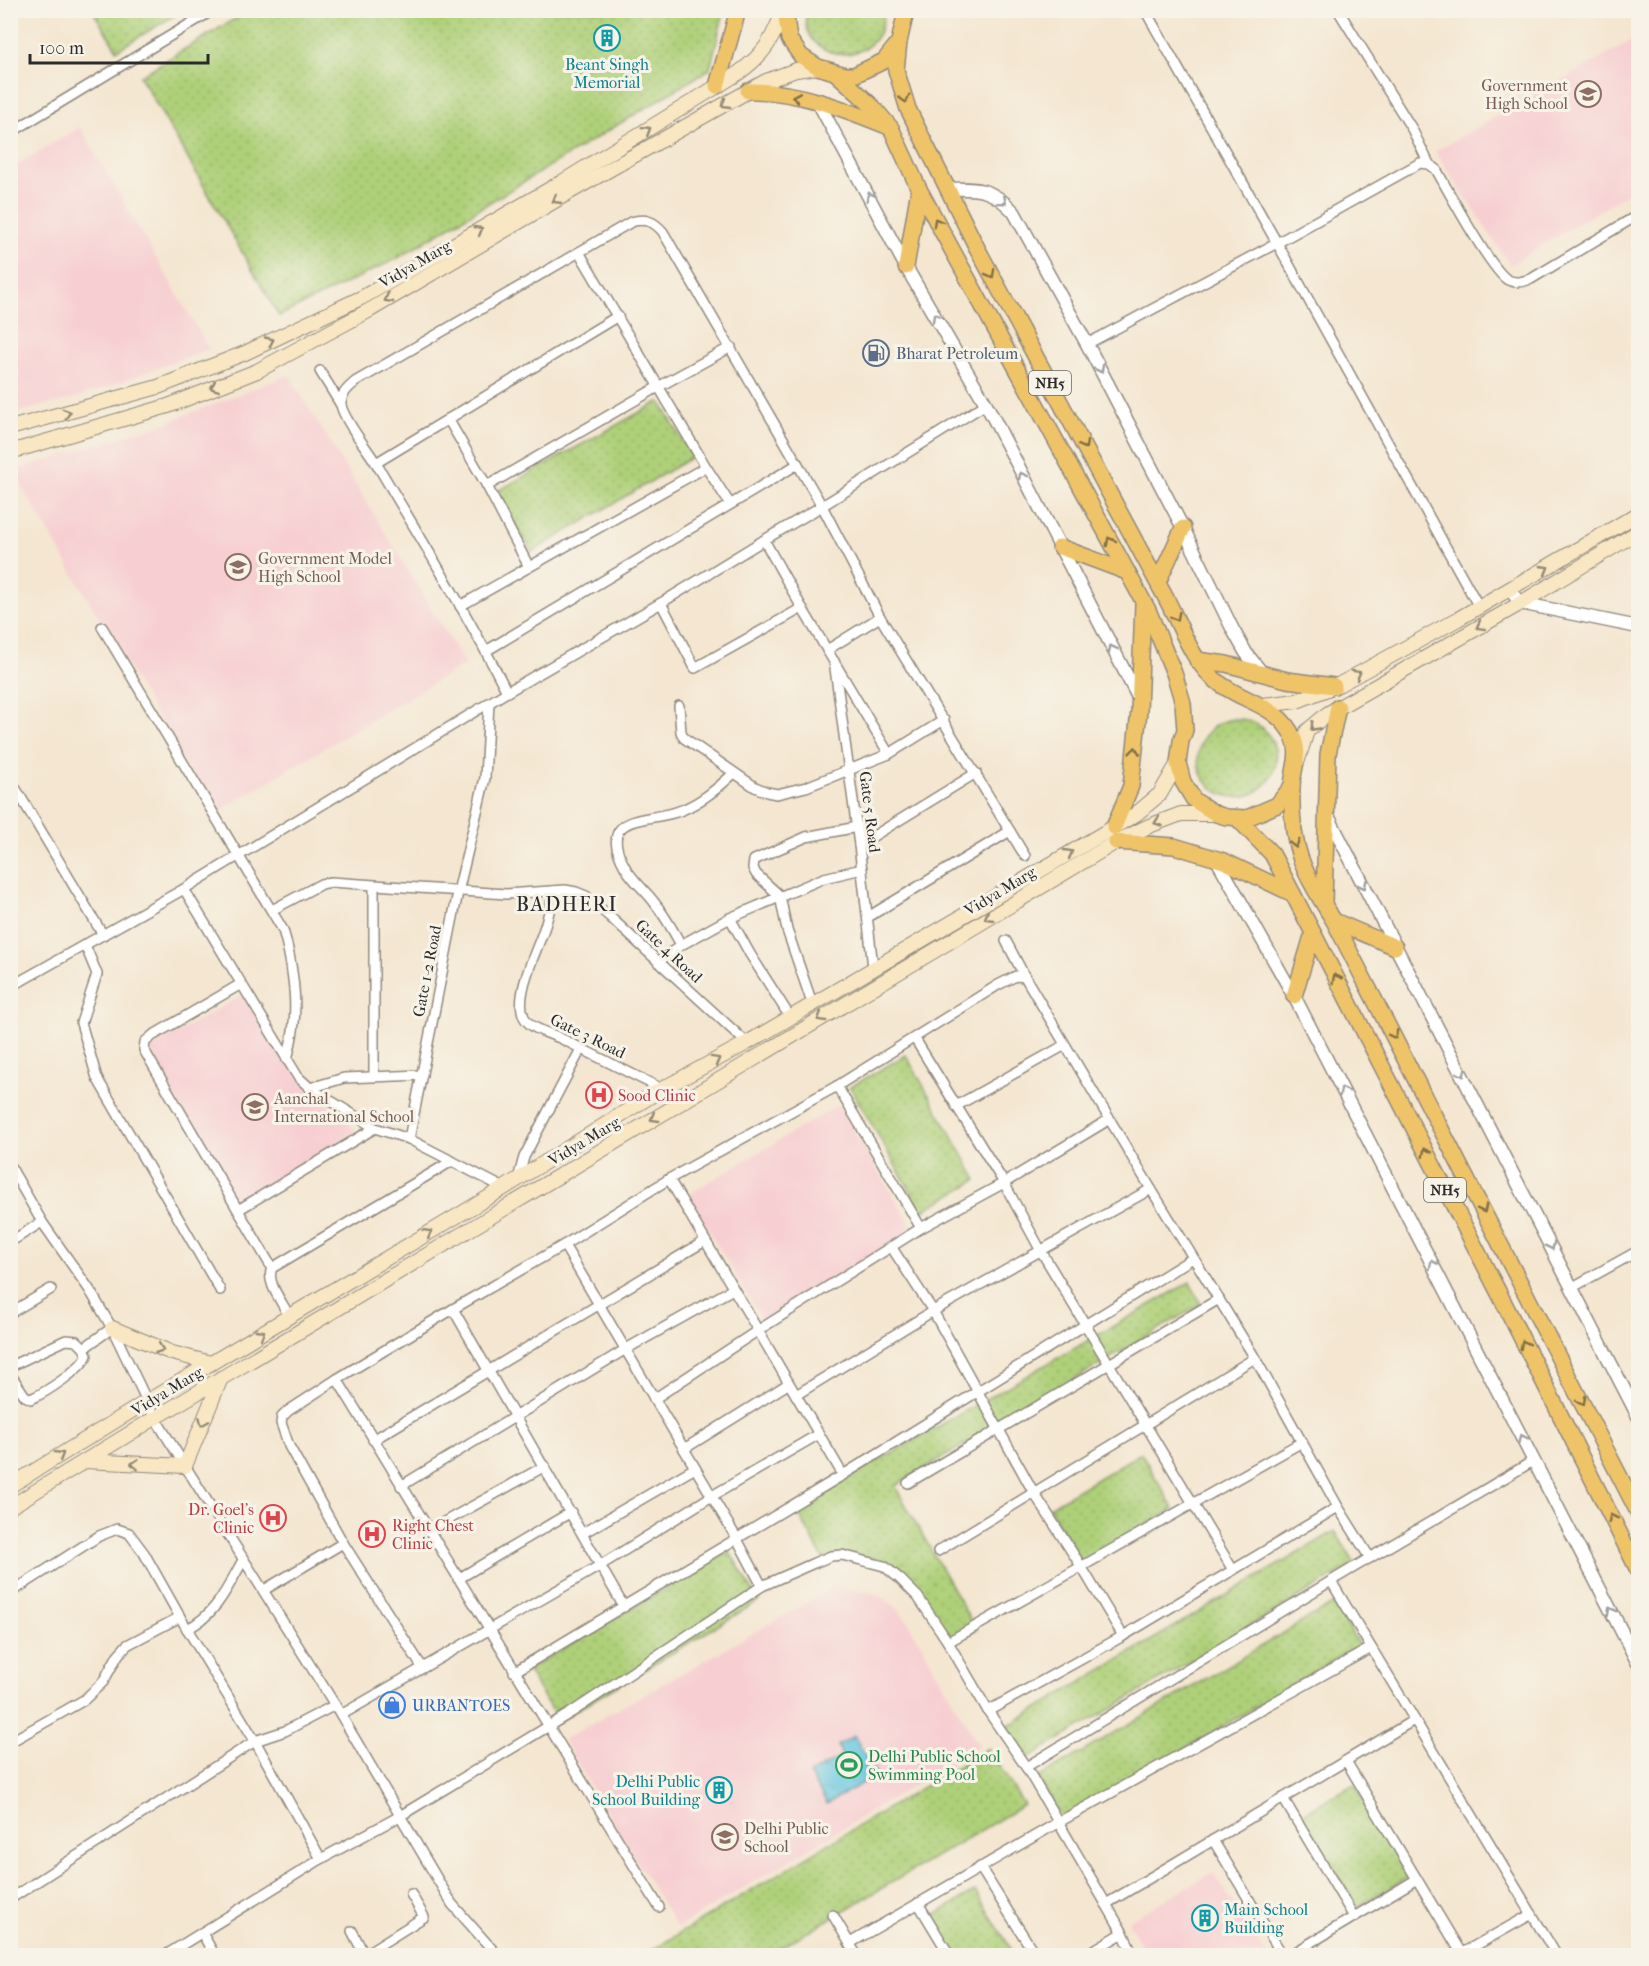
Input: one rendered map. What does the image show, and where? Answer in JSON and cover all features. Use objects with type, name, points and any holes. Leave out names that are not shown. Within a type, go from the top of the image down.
[{"type":"highway","points":[[717,86],[738,10]]},
{"type":"highway","name":"NH5","points":[[785,10],[789,39],[801,56],[818,67],[836,73],[854,75],[884,61],[899,42]]},
{"type":"highway","name":"NH5","points":[[905,12],[899,42],[897,70],[908,109],[976,246],[1158,582],[1197,660],[1217,682],[1280,716],[1294,739],[1298,760],[1292,786],[1293,833],[1299,860],[1334,921],[1638,1512]]},
{"type":"highway","name":"NH5","points":[[836,73],[873,107],[891,129],[919,189],[1143,601],[1174,673],[1183,703],[1185,730],[1180,741],[1178,763]]},
{"type":"highway","points":[[748,91],[818,102],[891,129]]},
{"type":"highway","points":[[906,267],[919,189]]},
{"type":"highway","points":[[1158,582],[1183,528]]},
{"type":"highway","points":[[1060,547],[1127,572]]},
{"type":"highway","points":[[1143,601],[1140,700],[1131,786],[1115,834],[1174,846],[1215,858],[1293,894]]},
{"type":"highway","points":[[1197,660],[1226,664],[1287,680],[1334,686]]},
{"type":"highway","points":[[1324,904],[1328,754],[1338,707]]},
{"type":"highway","points":[[1178,763],[1183,782],[1194,800],[1216,814],[1238,819],[1247,818],[1276,805],[1292,786]]},
{"type":"highway","name":"NH5","points":[[1238,819],[1272,854],[1503,1301],[1638,1570]]},
{"type":"highway","points":[[1334,921],[1395,947]]},
{"type":"highway","points":[[1294,996],[1313,933]]},
{"type":"main road","name":"Vidya Marg","points":[[10,428],[158,387],[245,353],[363,297],[562,182],[757,60],[770,43],[785,10]]},
{"type":"main road","name":"Vidya Marg","points":[[10,452],[168,406],[256,371],[370,310],[568,193],[766,81],[796,70],[818,67]]},
{"type":"main road","points":[[1263,705],[1297,701],[1334,686],[1479,607],[1638,514]]},
{"type":"main road","points":[[1298,760],[1307,731],[1338,707],[1520,603],[1638,532]]},
{"type":"main road","name":"Vidya Marg","points":[[10,1507],[1115,834],[1160,794],[1178,763]]},
{"type":"main road","name":"Vidya Marg","points":[[10,1486],[146,1401],[504,1188],[662,1089],[747,1042],[873,967],[1115,834],[1149,826],[1181,814],[1216,814]]},
{"type":"main road","points":[[112,1328],[172,1353],[211,1363]]},
{"type":"main road","points":[[85,1461],[185,1466],[222,1378]]},
{"type":"street","points":[[10,134],[213,10]]},
{"type":"street","points":[[1145,10],[1479,607]]},
{"type":"street","points":[[1338,10],[1412,129],[1429,164],[1436,169],[1498,272],[1506,279],[1513,283],[1536,276],[1638,215]]},
{"type":"street","points":[[818,102],[906,267],[986,404],[1140,700]]},
{"type":"street","points":[[1087,344],[1276,243],[1412,166],[1420,163],[1429,164]]},
{"type":"street","points":[[948,189],[988,191],[1002,199],[1014,212],[1087,344],[1183,528],[1233,630],[1263,674]]},
{"type":"street","points":[[341,405],[345,392],[355,382],[631,222],[644,220],[654,223],[663,232],[798,464],[880,617],[1025,855]]},
{"type":"street","points":[[579,252],[730,504]]},
{"type":"street","points":[[376,463],[618,316]]},
{"type":"street","points":[[486,486],[730,347]]},
{"type":"street","points":[[320,371],[460,606],[507,692]]},
{"type":"street","points":[[10,987],[184,889],[507,692],[822,506],[986,404]]},
{"type":"street","points":[[448,419],[529,567]]},
{"type":"street","points":[[486,651],[798,464]]},
{"type":"street","points":[[460,606],[706,466]]},
{"type":"street","points":[[764,540],[889,754]]},
{"type":"street","points":[[1510,589],[1520,603],[1638,627]]},
{"type":"street","points":[[661,603],[695,668],[802,608]]},
{"type":"street","points":[[827,650],[880,617]]},
{"type":"street","points":[[102,627],[283,930],[288,946],[294,1001],[294,1022],[287,1060]]},
{"type":"street","name":"Gate 5 Road","points":[[834,661],[850,770],[873,967]]},
{"type":"street","name":"Gate 1-2 Road","points":[[409,1139],[458,892],[485,778],[489,704]]},
{"type":"street","points":[[679,706],[681,732],[684,738],[755,787],[777,794],[807,787],[889,754],[944,720]]},
{"type":"street","points":[[681,945],[662,913],[633,880],[620,855],[617,836],[626,824],[670,814],[699,802],[717,790],[734,773]]},
{"type":"street","points":[[859,845],[976,773]]},
{"type":"street","points":[[10,779],[104,935]]},
{"type":"street","points":[[1327,814],[1638,1416]]},
{"type":"street","points":[[812,1003],[787,930],[780,896],[756,874],[753,868],[754,860],[806,837],[857,827]]},
{"type":"street","points":[[868,917],[1010,831]]},
{"type":"street","points":[[1215,858],[1294,996],[1638,1663]]},
{"type":"street","points":[[658,962],[681,945],[730,918],[824,878],[862,869]]},
{"type":"street","name":"Gate 4 Road","points":[[272,910],[321,884],[342,882],[522,895],[554,891],[576,892],[586,896],[747,1042]]},
{"type":"street","points":[[374,886],[374,1076]]},
{"type":"street","points":[[184,889],[298,1077],[310,1088],[375,1128],[409,1139],[504,1188]]},
{"type":"street","name":"Gate 3 Road","points":[[554,891],[549,914],[523,989],[524,1016],[530,1024],[542,1031],[662,1089]]},
{"type":"street","points":[[730,918],[790,1017]]},
{"type":"street","points":[[1006,941],[1065,1045],[1255,1358],[1338,1507],[1370,1558]]},
{"type":"street","points":[[85,945],[97,974],[81,1023],[97,1078],[220,1290]]},
{"type":"street","points":[[422,1667],[343,1543],[289,1446],[281,1423],[282,1417],[337,1379],[453,1308],[564,1245],[669,1179],[837,1086],[998,985],[1016,976],[1025,977]]},
{"type":"street","points":[[241,984],[153,1036],[145,1042],[144,1050],[272,1268]]},
{"type":"street","points":[[915,1039],[1004,1183],[1041,1251],[1233,1570]]},
{"type":"street","points":[[956,1106],[1065,1045]]},
{"type":"street","points":[[518,1179],[524,1157],[581,1048]]},
{"type":"street","points":[[310,1088],[344,1078],[422,1075]]},
{"type":"street","points":[[837,1086],[921,1228]]},
{"type":"street","points":[[654,1399],[921,1228],[1004,1183],[1110,1119]]},
{"type":"street","points":[[238,1210],[375,1128]]},
{"type":"street","points":[[289,1316],[270,1279],[272,1268],[452,1161]]},
{"type":"street","points":[[10,1166],[42,1222],[89,1289],[112,1328],[155,1418],[335,1705],[453,1904],[498,1956]]},
{"type":"street","points":[[669,1179],[843,1475]]},
{"type":"street","points":[[796,1395],[933,1311],[1151,1189]]},
{"type":"street","points":[[10,1242],[42,1222]]},
{"type":"street","points":[[373,1440],[705,1242]]},
{"type":"street","points":[[564,1245],[737,1539],[762,1586]]},
{"type":"street","points":[[892,1248],[933,1311],[1034,1493],[1124,1636]]},
{"type":"street","points":[[1573,1287],[1638,1251]]},
{"type":"street","points":[[514,1672],[843,1475],[1193,1258]]},
{"type":"street","points":[[10,1313],[51,1289]]},
{"type":"street","points":[[401,1486],[626,1349],[733,1289]]},
{"type":"street","points":[[908,1483],[1219,1299]]},
{"type":"street","points":[[453,1308],[624,1607]]},
{"type":"street","points":[[84,1348],[112,1328]]},
{"type":"street","points":[[10,1369],[13,1365],[66,1340],[77,1341],[87,1355],[80,1366],[31,1399],[25,1396],[10,1374]]},
{"type":"street","points":[[938,1551],[1255,1358]]},
{"type":"street","points":[[337,1379],[660,1908]]},
{"type":"street","points":[[684,1449],[788,1384]]},
{"type":"street","points":[[341,1715],[601,1565],[712,1496],[819,1434]]},
{"type":"street","points":[[948,1642],[1302,1442]]},
{"type":"street","points":[[1026,1767],[1533,1461]]},
{"type":"street","points":[[428,1531],[545,1466]]},
{"type":"street","points":[[583,1533],[695,1468]]},
{"type":"street","points":[[988,1711],[1124,1636],[1338,1507]]},
{"type":"street","points":[[458,1579],[571,1512]]},
{"type":"street","points":[[10,1593],[99,1536],[117,1529],[129,1533],[139,1546],[255,1742],[321,1859]]},
{"type":"street","points":[[264,1590],[343,1543]]},
{"type":"street","points":[[164,1956],[321,1859],[400,1816],[548,1726],[762,1586],[831,1556],[842,1555],[884,1566],[909,1587],[948,1642],[988,1711],[1026,1767],[1123,1933],[1134,1956]]},
{"type":"street","points":[[187,1629],[198,1624],[215,1608],[243,1560]]},
{"type":"street","points":[[1331,1581],[1557,1956]]},
{"type":"street","points":[[10,1742],[84,1700],[103,1682],[118,1654],[127,1645],[180,1617]]},
{"type":"street","points":[[850,1943],[1059,1822],[1371,1648]]},
{"type":"street","points":[[10,1899],[255,1742],[285,1731],[335,1705]]},
{"type":"street","points":[[1106,1904],[1414,1720]]},
{"type":"street","points":[[1346,1761],[1461,1955],[1532,1914]]},
{"type":"street","points":[[1283,1798],[1354,1917]]},
{"type":"street","points":[[1213,1840],[1283,1956]]},
{"type":"street","points":[[980,1867],[1036,1956]]},
{"type":"street","points":[[1289,1956],[1417,1879]]},
{"type":"street","points":[[352,1931],[364,1955],[423,1917],[411,1894]]},
{"type":"street","points":[[918,1903],[950,1956]]},
{"type":"street","points":[[833,1915],[857,1956]]},
{"type":"street","points":[[202,1933],[215,1956]]},
{"type":"street","points":[[1084,1956],[1123,1933]]},
{"type":"shaded area","name":"Government High School","points":[[1638,37],[1638,187],[1510,265],[1435,151]]},
{"type":"shaded area","points":[[80,127],[209,349],[83,396],[11,414],[11,168]]},
{"type":"shaded area","name":"Government Model High School","points":[[289,375],[465,664],[214,814],[13,471],[160,425]]},
{"type":"shaded area","name":"Aanchal International School","points":[[242,995],[303,1083],[357,1131],[237,1202],[145,1051]]},
{"type":"shaded area","points":[[838,1105],[915,1231],[763,1321],[687,1195]]},
{"type":"shaded area","name":"Delhi Public School","points":[[835,1587],[876,1594],[894,1605],[908,1622],[979,1746],[677,1928],[563,1740]]},
{"type":"shaded area","points":[[1213,1872],[1267,1955],[1147,1955],[1128,1921]]},
{"type":"green space","points":[[93,11],[182,11],[117,50]]},
{"type":"green space","points":[[248,11],[724,11],[710,69],[396,259],[279,316],[140,76]]},
{"type":"green space","points":[[806,11],[883,11],[880,30],[871,43],[858,51],[843,54],[828,51],[816,43],[807,29]]},
{"type":"green space","points":[[660,401],[692,457],[532,552],[496,492]]},
{"type":"green space","points":[[1237,719],[1252,722],[1265,730],[1273,743],[1276,758],[1273,773],[1265,786],[1252,794],[1237,797],[1222,794],[1209,786],[1201,773],[1198,758],[1201,743],[1209,730],[1222,722]]},
{"type":"green space","points":[[906,1055],[977,1180],[922,1211],[850,1087]]},
{"type":"green space","points":[[1190,1282],[1201,1304],[895,1486],[976,1630],[953,1642],[903,1571],[878,1559],[851,1556],[823,1559],[796,1508]]},
{"type":"green space","points":[[1141,1453],[1174,1509],[1082,1563],[1049,1507]]},
{"type":"green space","points":[[1335,1531],[1355,1564],[1023,1761],[1004,1728]]},
{"type":"green space","points":[[729,1551],[759,1601],[558,1721],[527,1670]]},
{"type":"green space","points":[[1334,1603],[1359,1645],[1064,1821],[1038,1778]]},
{"type":"green space","points":[[988,1748],[1024,1805],[768,1955],[642,1956]]},
{"type":"green space","points":[[1354,1784],[1409,1877],[1357,1907],[1302,1814]]},
{"type":"green space","points":[[975,1891],[1015,1955],[950,1955],[928,1919]]},
{"type":"water","name":"Delhi Public School Swimming Pool","points":[[854,1736],[877,1775],[827,1804],[809,1774],[842,1757],[838,1745]]},
{"type":"place","name":"Beant Singh Memorial","points":[[607,38]]},
{"type":"place","name":"Government High School","points":[[1588,94]]},
{"type":"place","name":"Bharat Petroleum","points":[[876,353]]},
{"type":"place","name":"Government Model High School","points":[[238,567]]},
{"type":"place","name":"Sood Clinic","points":[[599,1095]]},
{"type":"place","name":"Aanchal International School","points":[[255,1107]]},
{"type":"place","name":"Dr. Goel's Clinic","points":[[273,1518]]},
{"type":"place","name":"Right Chest Clinic","points":[[372,1534]]},
{"type":"place","name":"URBANTOES","points":[[392,1705]]},
{"type":"place","name":"Delhi Public School Swimming Pool","points":[[849,1765]]},
{"type":"place","name":"Delhi Public School Building","points":[[719,1790]]},
{"type":"place","name":"Delhi Public School","points":[[725,1837]]},
{"type":"place","name":"Main School Building","points":[[1205,1918]]},
{"type":"district","name":"BADHERI","points":[[567,904]]}]
